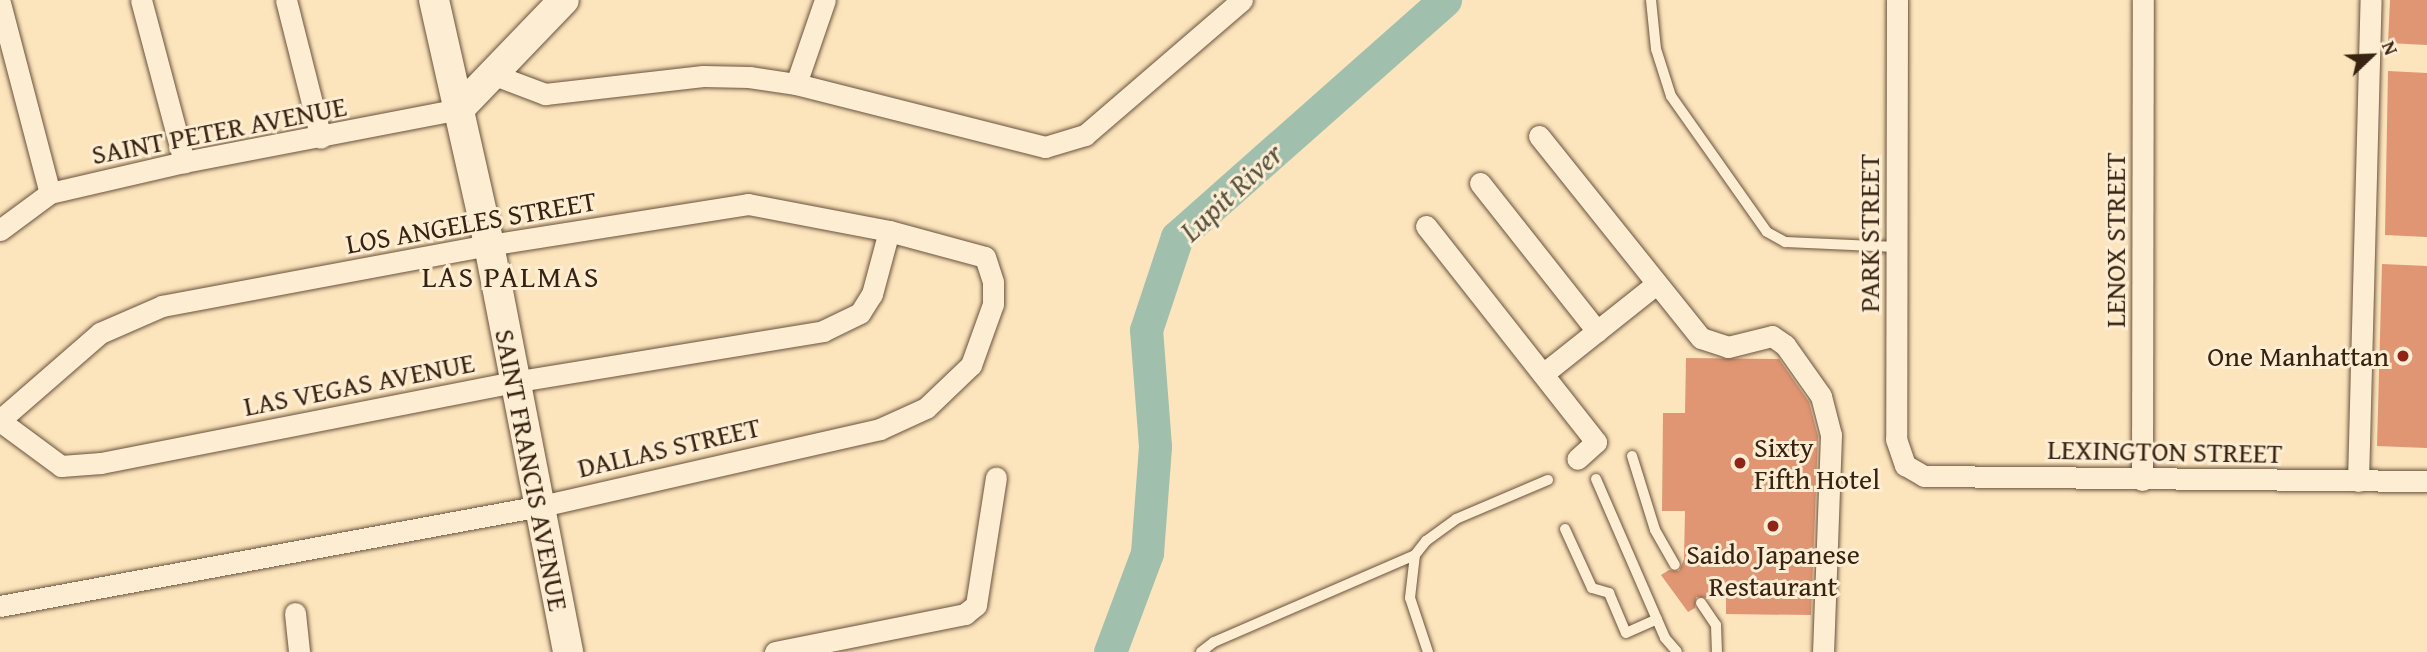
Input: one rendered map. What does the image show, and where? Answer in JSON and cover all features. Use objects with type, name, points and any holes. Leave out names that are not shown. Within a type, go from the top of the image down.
[{"type":"street","points":[[141,0],[184,162]]},
{"type":"street","points":[[286,0],[321,138]]},
{"type":"street","name":"SAINT FRANCIS AVENUE","points":[[434,0],[489,245],[513,382],[568,652]]},
{"type":"street","points":[[459,109],[564,0]]},
{"type":"street","points":[[796,84],[825,0]]},
{"type":"street","points":[[492,74],[545,94],[703,76],[796,84],[1045,146],[1085,135],[1242,0]]},
{"type":"street","name":"PARK STREET","points":[[1897,0],[1896,439],[1905,465]]},
{"type":"street","name":"LENOX STREET","points":[[2142,480],[2143,0]]},
{"type":"street","points":[[2358,481],[2371,0]]},
{"type":"street","points":[[0,4],[50,193]]},
{"type":"street","name":"SAINT PETER AVENUE","points":[[0,230],[50,193],[184,162],[321,138],[459,109]]},
{"type":"street","points":[[1539,136],[1691,328],[1714,345],[1772,336],[1785,345],[1827,408],[1831,435],[1823,652]]},
{"type":"street","points":[[1480,183],[1597,331]]},
{"type":"street","name":"LOS ANGELES STREET","points":[[0,420],[100,333],[162,306],[489,245],[748,204],[890,231],[985,257]]},
{"type":"street","points":[[1426,226],[1596,442],[1577,459]]},
{"type":"street","name":"LAS VEGAS AVENUE","points":[[0,420],[61,466],[101,463],[513,382],[823,331],[860,313],[872,294],[890,231]]},
{"type":"street","name":"DALLAS STREET","points":[[0,606],[540,506],[763,453],[830,443],[880,429],[926,408],[971,365],[993,304],[985,257]]},
{"type":"street","points":[[1543,374],[1656,284]]},
{"type":"street","name":"LEXINGTON STREET","points":[[1905,465],[1924,476],[2427,481]]},
{"type":"street","points":[[775,652],[965,614],[976,605],[996,478]]},
{"type":"street","points":[[295,613],[299,652]]},
{"type":"lane","points":[[1651,0],[1656,49],[1671,96],[1767,232],[1785,242],[1896,247]]},
{"type":"lane","points":[[1632,456],[1655,530],[1675,565]]},
{"type":"lane","points":[[1596,479],[1657,619],[1677,652]]},
{"type":"lane","points":[[1201,652],[1221,638],[1415,555],[1426,541],[1456,519],[1548,480]]},
{"type":"lane","points":[[1565,529],[1592,588],[1609,593],[1626,633],[1657,619]]},
{"type":"lane","points":[[1415,555],[1410,598],[1428,652]]},
{"type":"lane","points":[[1701,603],[1716,625],[1717,652]]},
{"type":"building","points":[[2390,0],[2427,0],[2427,45],[2388,43]]},
{"type":"building","points":[[2388,71],[2427,73],[2427,237],[2385,235]]},
{"type":"building","name":"One Manhattan","points":[[2382,264],[2427,266],[2427,448],[2377,446]]},
{"type":"building","name":"Sixty Fifth Hotel","points":[[1686,358],[1779,359],[1809,402],[1818,436],[1811,615],[1726,614],[1726,585],[1707,598],[1696,597],[1695,608],[1688,612],[1661,575],[1669,570],[1679,571],[1684,559],[1685,511],[1662,511],[1663,413],[1685,413]]},
{"type":"waterway","name":"Lupit River","points":[[1110,652],[1147,553],[1155,446],[1146,330],[1177,237],[1445,0]]},
{"type":"place","name":"One Manhattan","points":[[2403,356]]},
{"type":"place","name":"Sixty Fifth Hotel","points":[[1740,463]]},
{"type":"place","name":"Saido Japanese Restaurant","points":[[1773,526]]},
{"type":"district","name":"LAS PALMAS","points":[[511,276]]}]
